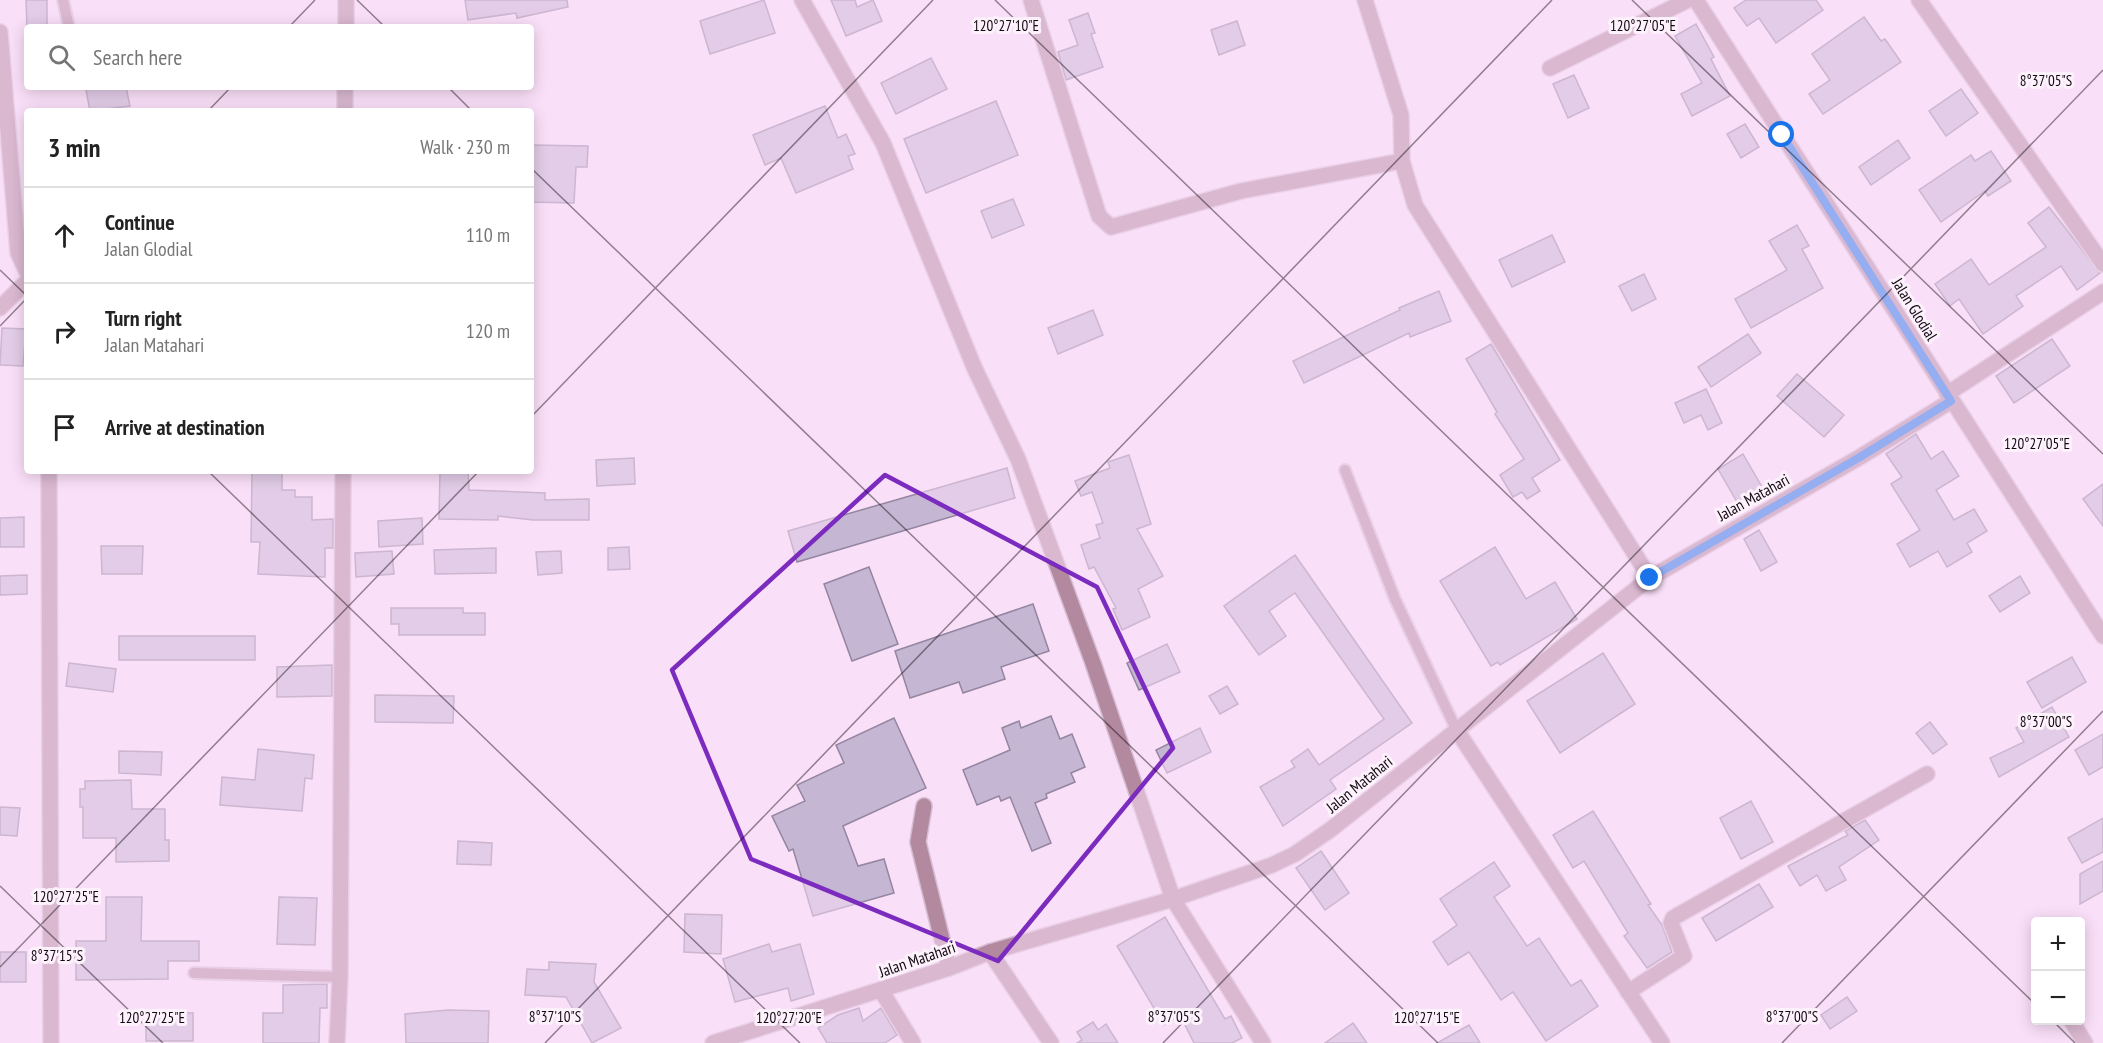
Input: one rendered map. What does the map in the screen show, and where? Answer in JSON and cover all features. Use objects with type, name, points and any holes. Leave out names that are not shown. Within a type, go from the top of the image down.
[{"type":"street","points":[[346,0],[346,24]]},
{"type":"street","points":[[802,0],[883,143],[974,368],[1018,459],[1093,663],[1173,899],[1263,1043]]},
{"type":"street","points":[[1031,0],[1099,216],[1111,227],[1241,191],[1402,161]]},
{"type":"street","points":[[1365,0],[1401,115],[1402,161],[1415,205],[1650,578]]},
{"type":"street","points":[[1550,68],[1688,0]]},
{"type":"street","name":"Jalan Glodial","points":[[1696,0],[2103,636]]},
{"type":"street","points":[[1918,0],[2103,264]]},
{"type":"street","points":[[0,33],[18,254],[24,266]]},
{"type":"street","points":[[345,90],[345,108]]},
{"type":"street","points":[[0,308],[24,284]]},
{"type":"street","name":"Jalan Matahari","points":[[713,1043],[949,968],[990,952],[1173,899],[1295,854],[1330,830],[1650,578],[1860,457],[2103,292]]},
{"type":"street","points":[[49,474],[51,1043]]},
{"type":"street","points":[[337,1043],[340,977],[343,474]]},
{"type":"street","points":[[1456,729],[1662,1043]]},
{"type":"street","points":[[1628,992],[1684,956],[1671,923],[1676,916],[1927,774]]},
{"type":"street","points":[[924,806],[918,842],[949,968]]},
{"type":"street","points":[[990,952],[1051,1043]]},
{"type":"street","points":[[881,990],[913,1043]]},
{"type":"street","points":[[2074,1025],[2085,1043]]},
{"type":"lane","points":[[63,0],[68,24]]},
{"type":"lane","points":[[1345,470],[1395,599],[1456,729]]},
{"type":"lane","points":[[194,973],[340,977]]},
{"type":"highlighted area","points":[[885,475],[1097,587],[1173,748],[998,961],[751,859],[672,670]]},
{"type":"building","points":[[26,0],[47,0],[47,24],[27,24]]},
{"type":"building","points":[[465,0],[567,0],[568,7],[517,18],[516,13],[468,20]]},
{"type":"building","points":[[764,0],[775,33],[710,54],[700,21]]},
{"type":"building","points":[[831,0],[855,0],[857,7],[873,0],[882,21],[846,36]]},
{"type":"building","points":[[1746,0],[1816,0],[1823,10],[1776,43],[1759,18],[1747,26],[1734,8]]},
{"type":"building","points":[[1088,13],[1095,33],[1091,34],[1103,67],[1066,80],[1058,52],[1078,45],[1069,20]]},
{"type":"building","points":[[1864,17],[1881,41],[1885,39],[1901,62],[1823,114],[1809,94],[1830,80],[1812,54]]},
{"type":"building","points":[[1237,21],[1245,45],[1219,55],[1211,30]]},
{"type":"building","points":[[1696,24],[1714,57],[1711,59],[1730,96],[1692,116],[1681,94],[1702,83],[1675,36]]},
{"type":"building","points":[[931,58],[947,89],[896,114],[881,83]]},
{"type":"building","points":[[1574,75],[1589,108],[1568,118],[1553,84]]},
{"type":"building","points":[[1961,89],[1978,113],[1946,136],[1929,111]]},
{"type":"building","points":[[86,90],[127,90],[130,106],[89,108]]},
{"type":"building","points":[[996,101],[1018,155],[926,193],[904,139]]},
{"type":"building","points":[[825,106],[838,138],[846,134],[855,154],[848,156],[853,169],[796,193],[781,158],[765,165],[753,135]]},
{"type":"building","points":[[1745,124],[1759,147],[1741,158],[1727,134]]},
{"type":"building","points":[[1898,140],[1910,158],[1871,185],[1859,167]]},
{"type":"building","points":[[534,145],[588,146],[587,167],[576,167],[574,203],[534,202]]},
{"type":"building","points":[[1991,151],[2011,181],[1988,196],[1985,191],[1941,222],[1919,190],[1971,155],[1975,161]]},
{"type":"building","points":[[1013,199],[1024,225],[992,238],[981,211]]},
{"type":"building","points":[[2049,207],[2100,273],[2077,290],[2061,266],[2016,296],[2023,306],[1983,334],[1959,299],[1950,306],[1935,284],[1971,259],[1989,285],[2046,247],[2028,223]]},
{"type":"building","points":[[1797,225],[1809,246],[1802,249],[1823,288],[1751,328],[1735,299],[1787,270],[1769,241]]},
{"type":"building","points":[[1552,235],[1565,262],[1512,287],[1499,260]]},
{"type":"building","points":[[1644,274],[1656,299],[1632,311],[1619,286]]},
{"type":"building","points":[[1439,291],[1451,321],[1410,337],[1409,333],[1304,383],[1293,361],[1400,310],[1399,308]]},
{"type":"building","points":[[1093,310],[1103,335],[1058,354],[1048,328]]},
{"type":"building","points":[[2,328],[24,329],[23,366],[0,365]]},
{"type":"building","points":[[1748,334],[1761,353],[1711,387],[1698,367]]},
{"type":"building","points":[[2052,339],[2070,366],[2014,403],[1996,376]]},
{"type":"building","points":[[1491,344],[1560,460],[1532,478],[1540,491],[1527,499],[1522,492],[1513,497],[1500,475],[1524,459],[1495,414],[1497,412],[1466,359]]},
{"type":"building","points":[[1797,374],[1844,415],[1824,437],[1777,396]]},
{"type":"building","points":[[1706,389],[1722,423],[1708,430],[1701,415],[1684,423],[1675,403]]},
{"type":"building","points":[[1916,434],[1931,459],[1943,451],[1959,476],[1936,490],[1954,520],[1974,509],[1987,531],[1967,543],[1972,552],[1947,567],[1938,551],[1910,567],[1897,544],[1920,530],[1891,484],[1902,477],[1886,454]]},
{"type":"building","points":[[1743,454],[1762,487],[1737,502],[1718,469]]},
{"type":"building","points":[[1129,455],[1151,524],[1137,529],[1163,576],[1138,589],[1150,617],[1122,630],[1113,609],[1116,608],[1094,567],[1089,569],[1081,545],[1100,538],[1096,525],[1103,523],[1092,492],[1081,496],[1075,481],[1110,468],[1108,462]]},
{"type":"building","points":[[634,458],[635,484],[597,486],[596,460]]},
{"type":"building","points":[[1007,468],[1015,498],[797,562],[788,531]]},
{"type":"building","points":[[252,474],[282,474],[282,490],[295,490],[295,497],[312,497],[312,520],[333,519],[333,548],[325,548],[325,577],[258,574],[260,542],[251,542]]},
{"type":"building","points":[[440,474],[468,474],[469,490],[545,493],[545,500],[589,499],[589,520],[533,520],[498,516],[498,520],[439,519]]},
{"type":"building","points":[[2103,484],[2103,526],[2083,499]]},
{"type":"building","points":[[24,517],[24,547],[0,547],[0,518]]},
{"type":"building","points":[[422,518],[423,544],[379,547],[378,521]]},
{"type":"building","points":[[1759,530],[1777,562],[1761,571],[1744,539]]},
{"type":"building","points":[[101,546],[143,546],[142,574],[102,574]]},
{"type":"building","points":[[629,547],[630,569],[608,570],[608,548]]},
{"type":"building","points":[[1495,547],[1526,599],[1555,582],[1577,619],[1500,665],[1498,662],[1491,666],[1440,581]]},
{"type":"building","points":[[496,548],[496,573],[435,574],[434,550]]},
{"type":"building","points":[[392,551],[394,574],[356,577],[355,553]]},
{"type":"building","points":[[561,551],[562,573],[538,575],[536,552]]},
{"type":"building","points":[[1295,555],[1412,723],[1330,780],[1336,789],[1283,826],[1260,787],[1295,767],[1291,761],[1308,749],[1319,765],[1384,719],[1295,593],[1269,611],[1286,636],[1259,655],[1224,606]]},
{"type":"building","points":[[869,567],[898,644],[852,661],[824,584]]},
{"type":"building","points":[[27,575],[27,594],[0,595],[0,576]]},
{"type":"building","points":[[2020,576],[2030,593],[2000,612],[1989,596]]},
{"type":"building","points":[[1033,604],[1049,651],[1001,667],[1005,679],[963,693],[959,682],[910,698],[895,651]]},
{"type":"building","points":[[391,608],[463,608],[463,613],[485,613],[485,635],[399,635],[399,624],[391,624]]},
{"type":"building","points":[[119,636],[255,636],[255,660],[119,660]]},
{"type":"building","points":[[1167,644],[1180,672],[1139,690],[1127,663]]},
{"type":"building","points":[[1603,653],[1635,704],[1560,753],[1527,701]]},
{"type":"building","points":[[2072,657],[2086,682],[2042,708],[2027,682]]},
{"type":"building","points":[[69,663],[116,669],[113,692],[66,686]]},
{"type":"building","points":[[332,665],[332,696],[277,697],[277,667]]},
{"type":"building","points":[[1227,686],[1238,704],[1220,714],[1209,696]]},
{"type":"building","points":[[375,695],[454,696],[453,723],[375,722]]},
{"type":"building","points":[[2052,707],[2069,737],[1999,777],[1990,758],[2024,742],[2016,728]]},
{"type":"building","points":[[1051,716],[1060,739],[1072,734],[1085,767],[1071,773],[1075,782],[1046,794],[1047,798],[1035,803],[1051,843],[1032,851],[1010,797],[1001,801],[999,796],[977,805],[963,770],[1010,750],[1002,728],[1019,721],[1021,728]]},
{"type":"building","points":[[894,718],[926,788],[843,826],[858,866],[884,859],[894,893],[813,916],[793,849],[789,851],[772,816],[805,801],[797,785],[844,763],[836,745]]},
{"type":"building","points":[[1930,722],[1947,744],[1933,754],[1916,733]]},
{"type":"building","points":[[1200,728],[1211,752],[1167,773],[1156,750]]},
{"type":"building","points":[[2103,734],[2103,767],[2089,775],[2075,750]]},
{"type":"building","points":[[258,749],[314,755],[312,779],[305,778],[302,811],[220,805],[222,777],[255,780]]},
{"type":"building","points":[[119,751],[162,752],[161,775],[119,773]]},
{"type":"building","points":[[131,780],[132,809],[165,809],[165,840],[169,840],[169,861],[116,862],[116,838],[83,838],[83,807],[80,807],[80,789],[85,789],[85,781]]},
{"type":"building","points":[[1751,801],[1773,842],[1741,859],[1720,818]]},
{"type":"building","points":[[0,807],[20,808],[17,836],[0,835]]},
{"type":"building","points":[[1593,811],[1651,904],[1648,905],[1662,925],[1672,952],[1647,968],[1624,936],[1628,933],[1584,861],[1573,868],[1553,835]]},
{"type":"building","points":[[2103,818],[2103,852],[2082,863],[2068,838]]},
{"type":"building","points":[[1865,820],[1879,840],[1839,867],[1846,880],[1826,891],[1817,875],[1800,886],[1788,866],[1848,835],[1845,831]]},
{"type":"building","points":[[458,841],[492,843],[491,865],[457,864]]},
{"type":"building","points":[[1321,851],[1349,893],[1325,910],[1296,868]]},
{"type":"building","points":[[2103,861],[2103,891],[2080,904],[2080,874]]},
{"type":"building","points":[[1494,862],[1510,886],[1494,897],[1527,946],[1539,938],[1571,986],[1581,980],[1598,1006],[1546,1041],[1513,992],[1501,1000],[1469,952],[1448,965],[1433,942],[1457,925],[1440,899]]},
{"type":"building","points":[[1759,884],[1773,907],[1716,941],[1702,918]]},
{"type":"building","points":[[106,897],[142,897],[141,941],[199,941],[199,961],[168,961],[168,979],[76,980],[76,941],[106,941]]},
{"type":"building","points":[[279,897],[317,898],[315,945],[277,944]]},
{"type":"building","points":[[685,914],[722,915],[721,954],[684,952]]},
{"type":"building","points":[[1165,917],[1225,1019],[1231,1016],[1242,1038],[1232,1043],[1194,1043],[1180,1015],[1164,1025],[1117,946]]},
{"type":"building","points":[[769,944],[772,952],[800,944],[814,994],[791,1001],[788,988],[735,1002],[723,959]]},
{"type":"building","points":[[0,952],[26,952],[26,982],[0,982]]},
{"type":"building","points":[[549,962],[596,964],[594,982],[621,1028],[592,1043],[566,997],[525,995],[527,969],[549,970]]},
{"type":"building","points":[[327,984],[327,1008],[320,1008],[319,1043],[263,1043],[263,1013],[283,1013],[283,985]]},
{"type":"building","points":[[1847,997],[1857,1011],[1830,1029],[1821,1015]]},
{"type":"building","points":[[859,1008],[863,1021],[881,1008],[897,1035],[885,1043],[827,1043],[818,1028],[838,1015]]},
{"type":"building","points":[[448,1010],[489,1011],[488,1043],[406,1043],[405,1014]]},
{"type":"building","points":[[146,1012],[193,1013],[193,1041],[146,1041]]},
{"type":"building","points":[[1093,1022],[1098,1030],[1106,1024],[1118,1043],[1077,1043],[1082,1040],[1077,1032]]},
{"type":"building","points":[[1353,1023],[1367,1043],[1325,1043]]},
{"type":"building","points":[[1469,1025],[1480,1043],[1437,1043]]},
{"type":"route","points":[[1650,578],[1860,457],[1951,401],[1782,135]]}]
